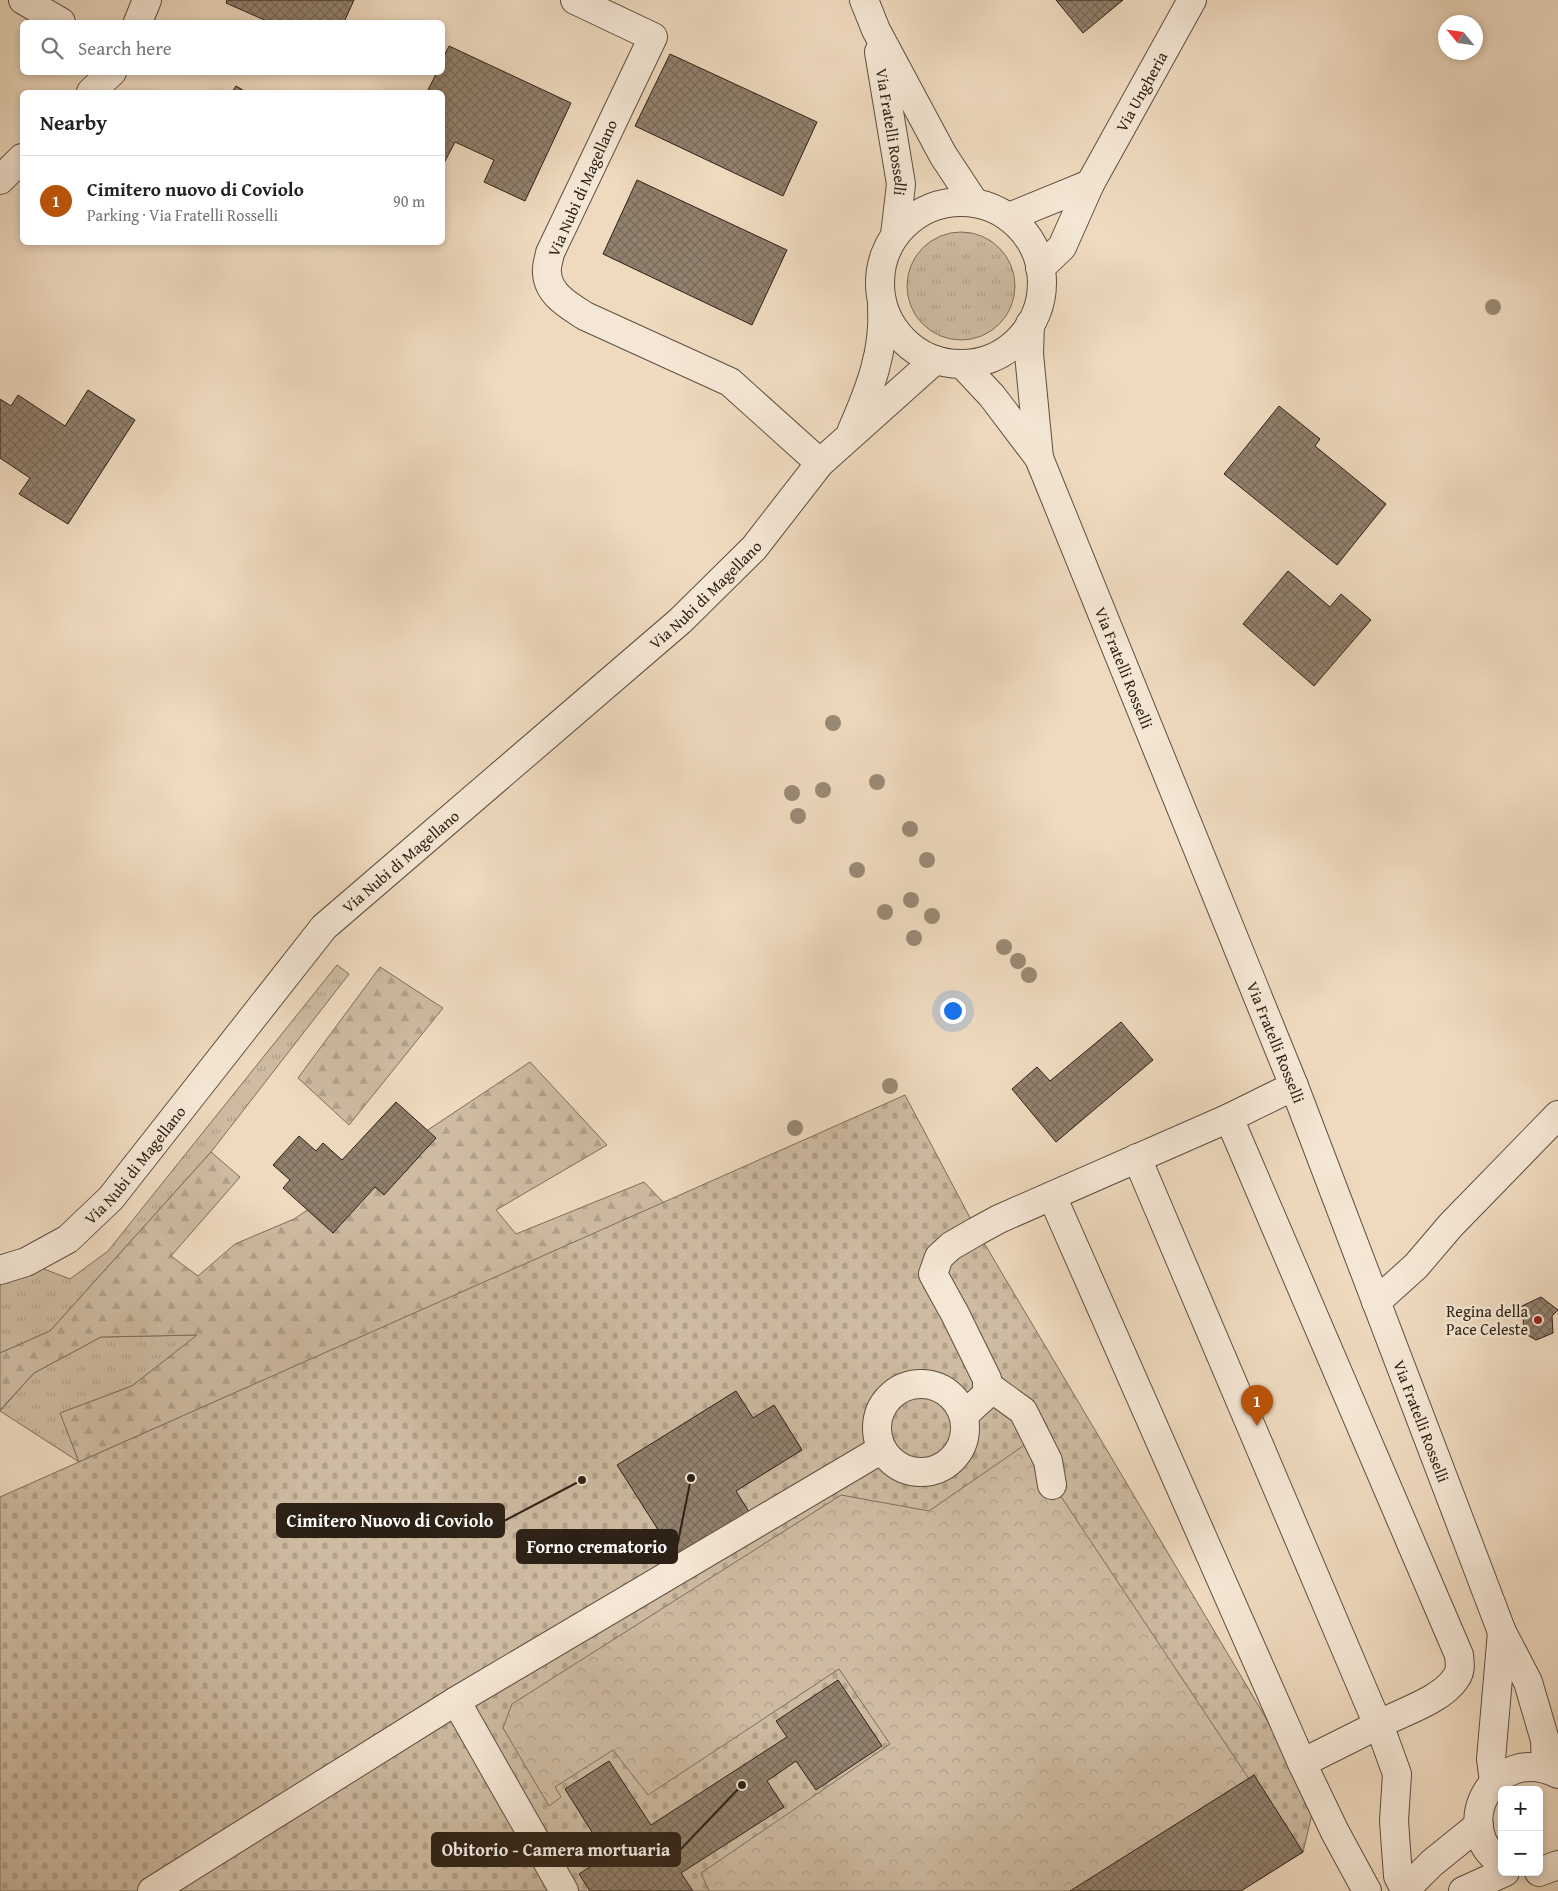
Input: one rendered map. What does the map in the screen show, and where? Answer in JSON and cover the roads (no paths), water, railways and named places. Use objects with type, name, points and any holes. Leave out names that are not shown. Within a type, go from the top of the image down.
[{"type":"street","points":[[24,0],[58,20]]},
{"type":"street","points":[[139,20],[147,0]]},
{"type":"street","name":"Via Nubi di Magellano","points":[[575,0],[653,37],[550,253],[547,273],[551,288],[566,304],[585,316],[730,382],[820,464]]},
{"type":"street","name":"Via Fratelli Rosselli","points":[[864,0],[876,30],[943,155],[974,202]]},
{"type":"street","name":"Via Ungheria","points":[[1040,268],[1062,247],[1090,184],[1192,0]]},
{"type":"street","name":"Via Fratelli Rosselli","points":[[876,30],[900,184],[895,235]]},
{"type":"street","points":[[93,90],[109,75]]},
{"type":"street","points":[[0,180],[20,160]]},
{"type":"street","points":[[1009,217],[1090,184]]},
{"type":"street","name":"Via Fratelli Rosselli","points":[[952,201],[974,202],[992,208],[1009,217],[1024,232],[1034,248],[1040,268],[1042,287],[1038,307],[1030,324],[1008,348],[978,362],[948,363],[935,360],[916,351],[900,337],[889,320],[881,300],[879,277],[884,255],[895,235],[911,218],[930,207],[952,201]]},
{"type":"street","name":"Via Nubi di Magellano","points":[[848,438],[872,383],[883,327],[881,300]]},
{"type":"street","name":"Via Fratelli Rosselli","points":[[1030,324],[1029,354],[1039,458]]},
{"type":"street","name":"Via Nubi di Magellano","points":[[0,1270],[26,1262],[68,1239],[111,1198],[324,927],[680,621],[754,548],[820,464],[935,360]]},
{"type":"street","name":"Via Fratelli Rosselli","points":[[962,364],[992,396],[1039,458],[1294,1086],[1502,1632],[1528,1682],[1552,1771]]},
{"type":"street","points":[[964,1415],[987,1394],[987,1379],[933,1274],[939,1258],[951,1246],[999,1219],[1229,1118],[1294,1086]]},
{"type":"street","points":[[1376,1302],[1416,1266],[1451,1225],[1558,1115]]},
{"type":"street","points":[[1229,1118],[1460,1655],[1460,1667],[1457,1678],[1439,1695],[1302,1763]]},
{"type":"street","points":[[1137,1158],[1384,1738],[1397,1774],[1394,1821],[1398,1876],[1405,1890],[1432,1863],[1479,1824]]},
{"type":"street","points":[[1052,1196],[1302,1763],[1335,1832],[1367,1891]]},
{"type":"street","points":[[918,1384],[933,1385],[957,1401],[964,1415],[966,1429],[963,1443],[956,1456],[945,1466],[932,1471],[917,1472],[903,1468],[890,1460],[882,1449],[877,1435],[878,1420],[883,1407],[892,1395],[904,1387],[918,1384]]},
{"type":"street","points":[[987,1385],[1023,1411],[1048,1461],[1052,1485]]},
{"type":"street","points":[[152,1891],[456,1701],[882,1449]]},
{"type":"street","name":"Via Fratelli Rosselli","points":[[1494,1782],[1491,1759],[1502,1632]]},
{"type":"street","points":[[456,1701],[564,1891]]},
{"type":"street","points":[[1498,1860],[1489,1852],[1482,1839],[1479,1824],[1480,1809],[1485,1794],[1494,1782],[1505,1773],[1518,1768],[1533,1766],[1552,1771]]},
{"type":"street","points":[[1463,1891],[1498,1875]]},
{"type":"place","name":"Regina della Pace Celeste","points":[[1538,1320]]},
{"type":"place","name":"Cimitero nuovo di Coviolo","points":[[1257,1426]]},
{"type":"place","name":"Forno crematorio","points":[[691,1478]]},
{"type":"place","name":"Cimitero Nuovo di Coviolo","points":[[582,1480]]},
{"type":"place","name":"Obitorio - Camera mortuaria","points":[[742,1785]]}]
